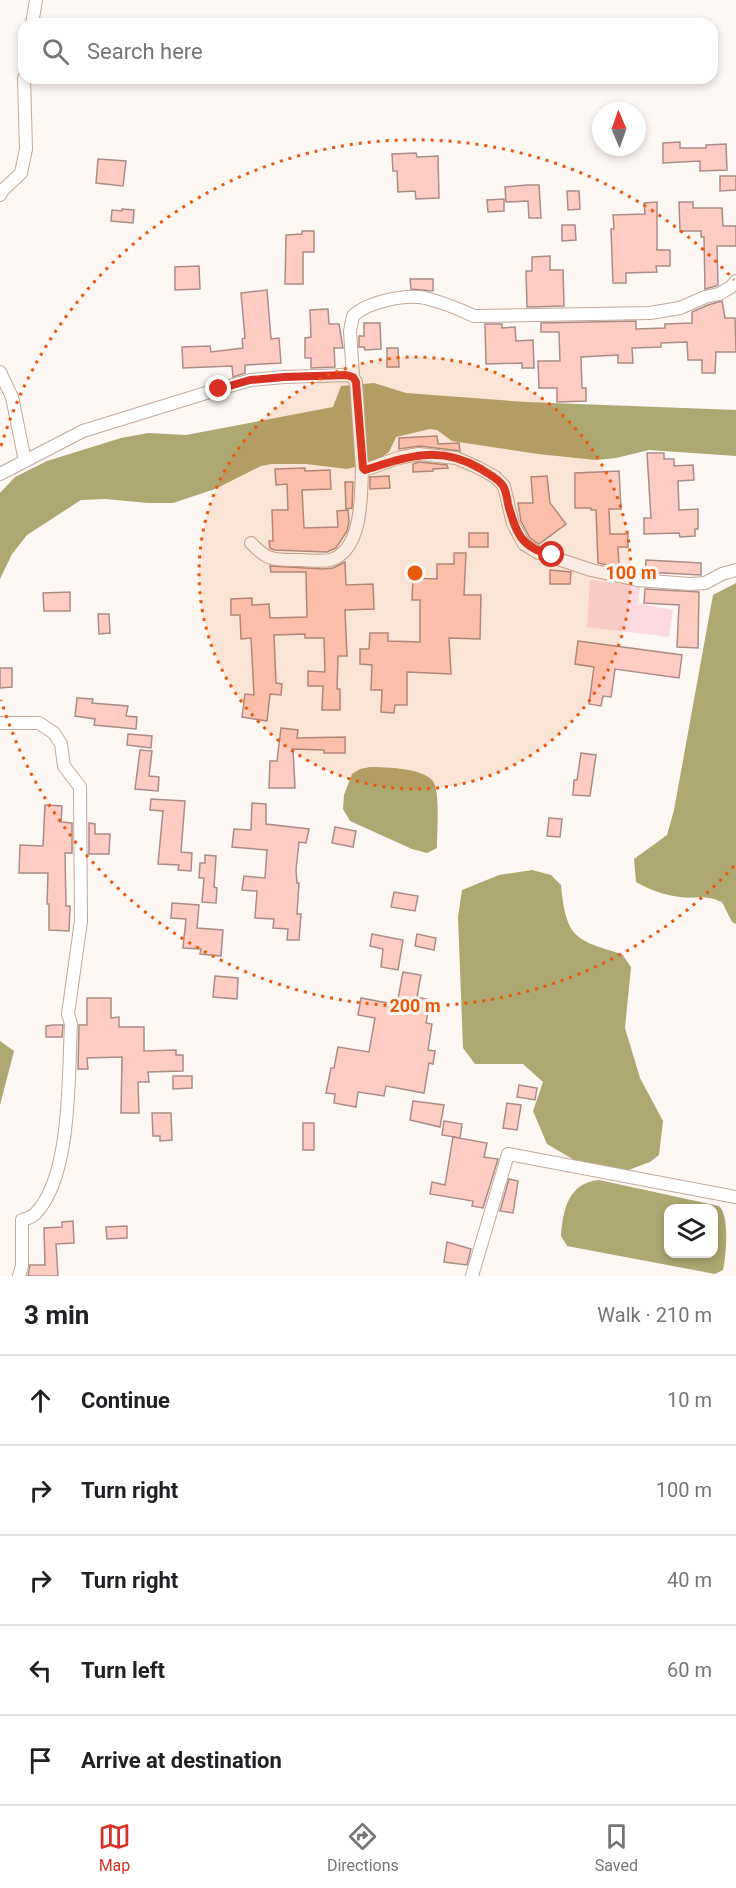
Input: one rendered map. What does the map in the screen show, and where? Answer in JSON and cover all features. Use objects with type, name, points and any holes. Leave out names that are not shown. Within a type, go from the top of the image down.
[{"type":"street","points":[[33,18],[36,0]]},
{"type":"street","points":[[0,195],[21,173],[26,149],[24,84]]},
{"type":"street","points":[[251,543],[268,559],[327,560],[345,552],[355,533],[363,467],[350,332],[352,316],[363,308],[387,300],[422,298],[474,316],[650,313],[680,308],[705,297],[719,294],[736,281]]},
{"type":"street","points":[[0,372],[12,397],[25,460]]},
{"type":"street","points":[[0,474],[83,431],[250,380],[346,375],[355,380]]},
{"type":"street","points":[[363,467],[365,470],[398,458],[419,454],[456,458],[477,467],[495,477],[504,486],[513,524],[524,544],[537,552],[591,570],[637,580],[690,584],[705,583],[736,570]]},
{"type":"street","points":[[2,723],[39,723],[54,733],[61,744],[64,766],[80,787],[81,921],[68,1014],[71,1024],[63,1148],[54,1184],[34,1215],[22,1220],[22,1266],[19,1276]]},
{"type":"street","points":[[472,1276],[508,1154],[736,1197]]},
{"type":"shaded area","points":[[374,383],[406,393],[526,402],[736,410],[736,456],[649,450],[596,460],[452,441],[437,430],[430,429],[396,437],[389,452],[373,463],[347,469],[306,464],[272,464],[261,466],[215,489],[173,503],[81,500],[27,535],[12,554],[0,579],[0,493],[15,477],[47,461],[121,438],[148,433],[186,435],[333,407],[341,386]]},
{"type":"shaded area","points":[[590,580],[640,587],[638,603],[673,610],[669,637],[587,627]]},
{"type":"shaded area","points":[[736,583],[736,924],[732,922],[722,902],[705,897],[668,895],[636,882],[634,859],[667,835],[674,810],[713,595]]},
{"type":"shaded area","points":[[370,767],[415,771],[430,778],[436,789],[438,805],[437,848],[427,853],[412,849],[350,821],[343,809],[344,795],[352,774]]},
{"type":"shaded area","points":[[532,870],[551,875],[561,885],[566,916],[576,934],[593,945],[622,954],[631,967],[625,1028],[640,1078],[663,1121],[659,1155],[650,1162],[623,1172],[576,1161],[547,1144],[533,1111],[543,1082],[523,1064],[475,1064],[463,1048],[458,917],[462,890],[499,875]]},
{"type":"shaded area","points":[[0,1041],[14,1051],[0,1105]]},
{"type":"shaded area","points":[[599,1180],[710,1204],[664,1204],[664,1258],[718,1258],[719,1206],[725,1218],[726,1227],[723,1270],[715,1274],[567,1246],[561,1236],[563,1217],[569,1199],[580,1186]]},
{"type":"building","points":[[680,142],[680,148],[706,148],[706,145],[726,144],[727,170],[700,171],[700,161],[663,163],[663,143]]},
{"type":"building","points":[[416,153],[417,157],[438,156],[439,198],[416,199],[415,191],[398,192],[397,171],[393,171],[392,154]]},
{"type":"building","points":[[98,159],[126,161],[123,186],[96,183]]},
{"type":"building","points":[[720,176],[736,176],[736,190],[720,191]]},
{"type":"building","points":[[539,185],[541,218],[529,218],[528,201],[506,202],[505,187]]},
{"type":"building","points":[[567,191],[579,191],[580,209],[568,210]]},
{"type":"building","points":[[504,199],[504,211],[488,212],[487,200]]},
{"type":"building","points":[[657,202],[657,250],[670,250],[670,266],[656,266],[657,272],[626,273],[626,283],[613,283],[611,229],[614,229],[613,215],[645,214],[644,203]]},
{"type":"building","points":[[679,202],[693,202],[693,208],[722,208],[723,226],[736,226],[736,246],[717,246],[718,285],[716,286],[705,289],[704,237],[701,237],[701,231],[680,231]]},
{"type":"building","points":[[122,209],[134,210],[133,223],[111,221],[112,210],[122,211]]},
{"type":"building","points":[[562,225],[575,225],[576,240],[562,241]]},
{"type":"building","points":[[302,231],[314,231],[314,252],[303,252],[303,284],[285,284],[286,235],[302,234]]},
{"type":"building","points":[[550,256],[550,270],[563,270],[564,306],[527,307],[526,271],[532,271],[532,257]]},
{"type":"building","points":[[199,266],[200,289],[175,290],[175,267]]},
{"type":"building","points":[[410,279],[433,279],[433,291],[411,289]]},
{"type":"building","points":[[267,290],[271,339],[279,338],[281,363],[245,365],[245,373],[233,377],[232,366],[183,368],[182,347],[210,346],[211,352],[243,348],[242,339],[245,338],[241,293]]},
{"type":"building","points":[[722,301],[725,318],[735,318],[736,352],[716,352],[715,373],[702,373],[702,360],[688,360],[687,342],[661,343],[661,347],[632,348],[633,363],[618,363],[618,355],[581,357],[582,388],[586,388],[586,401],[557,402],[557,388],[539,388],[538,361],[560,361],[559,332],[541,332],[541,323],[636,321],[636,329],[665,328],[665,324],[692,323],[692,312]]},
{"type":"building","points":[[328,309],[329,324],[339,324],[343,348],[334,348],[335,367],[311,368],[311,358],[305,358],[305,338],[311,337],[310,310]]},
{"type":"building","points":[[364,323],[380,323],[381,349],[365,350],[364,347],[359,347],[359,336],[364,336]]},
{"type":"building","points":[[485,324],[502,324],[502,328],[515,327],[516,341],[533,340],[534,368],[522,368],[522,363],[486,364]]},
{"type":"building","points":[[387,348],[398,348],[399,367],[387,367]]},
{"type":"building","points":[[437,436],[438,444],[459,443],[460,451],[420,446],[399,449],[399,438]]},
{"type":"building","points":[[647,453],[664,453],[664,459],[674,459],[674,466],[693,465],[694,480],[678,481],[679,510],[698,509],[698,529],[695,529],[695,536],[680,537],[679,533],[644,534],[644,518],[651,518]]},
{"type":"building","points":[[419,462],[447,465],[448,468],[413,472],[413,464]]},
{"type":"building","points":[[305,468],[305,471],[330,470],[331,489],[302,490],[304,528],[338,527],[337,511],[348,510],[347,531],[336,548],[327,552],[274,550],[270,548],[269,541],[273,541],[272,510],[288,510],[287,484],[276,485],[275,469]]},
{"type":"building","points":[[619,471],[621,509],[609,509],[610,534],[628,534],[628,547],[618,547],[619,565],[611,566],[598,563],[596,510],[575,508],[575,473]]},
{"type":"building","points":[[389,476],[390,488],[370,489],[370,477]]},
{"type":"building","points":[[547,476],[550,503],[566,524],[539,544],[530,538],[521,521],[518,503],[533,503],[531,477]]},
{"type":"building","points":[[345,482],[353,482],[352,508],[346,509]]},
{"type":"building","points":[[469,533],[488,533],[488,547],[469,547]]},
{"type":"building","points":[[454,553],[466,553],[464,595],[481,595],[480,639],[449,638],[451,674],[407,672],[407,705],[395,705],[394,713],[381,712],[382,690],[371,690],[372,665],[360,664],[360,649],[369,649],[370,633],[388,633],[388,641],[420,642],[420,600],[412,600],[413,578],[437,579],[437,564],[454,564]]},
{"type":"building","points":[[646,560],[701,563],[701,575],[645,572]]},
{"type":"building","points":[[345,562],[346,585],[373,584],[374,609],[345,610],[347,656],[338,656],[337,689],[340,689],[340,710],[322,710],[323,686],[308,686],[308,671],[325,672],[324,638],[305,638],[305,634],[274,635],[276,683],[282,684],[281,695],[270,694],[267,721],[242,717],[245,694],[254,695],[251,638],[241,639],[240,615],[231,615],[231,599],[252,598],[252,605],[269,604],[270,618],[307,617],[306,572],[271,572],[270,566],[323,569],[333,568]]},
{"type":"building","points":[[550,570],[571,572],[570,584],[550,584]]},
{"type":"building","points":[[645,589],[699,592],[698,648],[677,647],[679,605],[644,603]]},
{"type":"building","points":[[70,592],[70,611],[44,611],[43,593]]},
{"type":"building","points":[[98,614],[109,614],[110,633],[99,634]]},
{"type":"building","points":[[578,641],[682,655],[679,678],[615,669],[611,697],[603,696],[601,706],[589,704],[594,667],[575,664]]},
{"type":"building","points":[[0,668],[12,668],[12,687],[0,688]]},
{"type":"building","points":[[77,698],[93,699],[92,703],[128,706],[126,716],[137,717],[136,729],[94,725],[95,719],[75,716]]},
{"type":"building","points":[[281,728],[298,730],[297,738],[345,737],[345,753],[293,749],[295,788],[269,788],[270,761],[277,761]]},
{"type":"building","points":[[128,734],[152,736],[151,748],[127,745]]},
{"type":"building","points":[[140,750],[152,751],[149,776],[159,777],[158,791],[135,789]]},
{"type":"building","points":[[581,753],[596,755],[590,796],[573,795],[574,780],[577,780]]},
{"type":"building","points":[[151,799],[185,801],[181,852],[192,853],[191,871],[178,870],[179,865],[158,864],[163,811],[150,810]]},
{"type":"building","points":[[252,803],[266,804],[266,824],[309,829],[306,843],[299,842],[296,870],[297,883],[299,883],[297,914],[301,914],[299,940],[287,940],[288,929],[273,928],[274,919],[255,918],[257,891],[242,890],[244,876],[265,878],[267,850],[232,847],[234,829],[251,830]]},
{"type":"building","points":[[45,805],[62,806],[61,822],[72,823],[72,853],[65,853],[66,906],[70,906],[69,931],[49,930],[48,873],[19,873],[20,845],[43,846]]},
{"type":"building","points":[[549,818],[562,819],[560,837],[547,836]]},
{"type":"building","points":[[89,823],[95,824],[95,834],[110,834],[109,854],[89,854]]},
{"type":"building","points":[[335,827],[356,831],[353,847],[332,843]]},
{"type":"building","points":[[205,855],[216,856],[214,887],[217,888],[216,903],[202,902],[204,878],[199,878],[200,863],[205,863]]},
{"type":"building","points":[[394,892],[418,896],[415,911],[391,907]]},
{"type":"building","points":[[172,903],[199,905],[197,928],[223,930],[221,956],[200,954],[201,949],[183,948],[186,919],[171,918]]},
{"type":"building","points":[[372,934],[403,940],[398,970],[381,967],[383,949],[370,946]]},
{"type":"building","points":[[417,934],[436,938],[434,950],[415,946]]},
{"type":"building","points":[[403,972],[421,975],[417,997],[430,1000],[426,1023],[432,1024],[428,1050],[435,1051],[433,1064],[429,1063],[424,1093],[386,1086],[384,1096],[358,1092],[356,1107],[334,1103],[335,1094],[326,1093],[338,1047],[369,1052],[375,1018],[358,1015],[361,998],[393,1004],[394,998],[398,999]]},
{"type":"building","points":[[215,976],[238,978],[237,999],[213,997]]},
{"type":"building","points":[[87,998],[111,998],[111,1018],[119,1017],[119,1027],[144,1027],[144,1051],[176,1050],[176,1055],[183,1055],[183,1071],[148,1072],[149,1082],[138,1082],[139,1113],[121,1113],[122,1057],[87,1058],[88,1069],[78,1069],[79,1025],[87,1025]]},
{"type":"building","points":[[63,1025],[62,1037],[46,1037],[46,1026]]},
{"type":"building","points":[[173,1076],[192,1076],[192,1088],[173,1089]]},
{"type":"building","points":[[519,1085],[537,1088],[535,1100],[517,1097]]},
{"type":"building","points":[[413,1101],[444,1105],[440,1127],[410,1120]]},
{"type":"building","points":[[507,1103],[521,1105],[517,1130],[503,1128]]},
{"type":"building","points":[[152,1113],[171,1113],[172,1140],[160,1141],[160,1136],[153,1136]]},
{"type":"building","points":[[444,1121],[462,1124],[460,1138],[442,1135]]},
{"type":"building","points":[[303,1123],[314,1123],[314,1150],[303,1150]]},
{"type":"building","points":[[453,1137],[487,1143],[484,1157],[498,1159],[483,1208],[472,1206],[473,1201],[430,1194],[432,1182],[445,1185]]},
{"type":"building","points":[[509,1179],[518,1181],[513,1213],[500,1211]]},
{"type":"building","points":[[73,1221],[74,1243],[56,1244],[58,1276],[28,1276],[30,1265],[45,1265],[44,1228],[62,1227],[62,1222]]},
{"type":"building","points":[[127,1226],[127,1238],[107,1239],[106,1227]]},
{"type":"building","points":[[447,1242],[471,1249],[467,1265],[444,1262]]},
{"type":"route","points":[[219,389],[250,380],[312,375],[353,377],[356,382],[365,470],[398,458],[419,454],[456,458],[477,467],[495,477],[504,486],[513,524],[524,544],[537,552],[552,555]]}]
